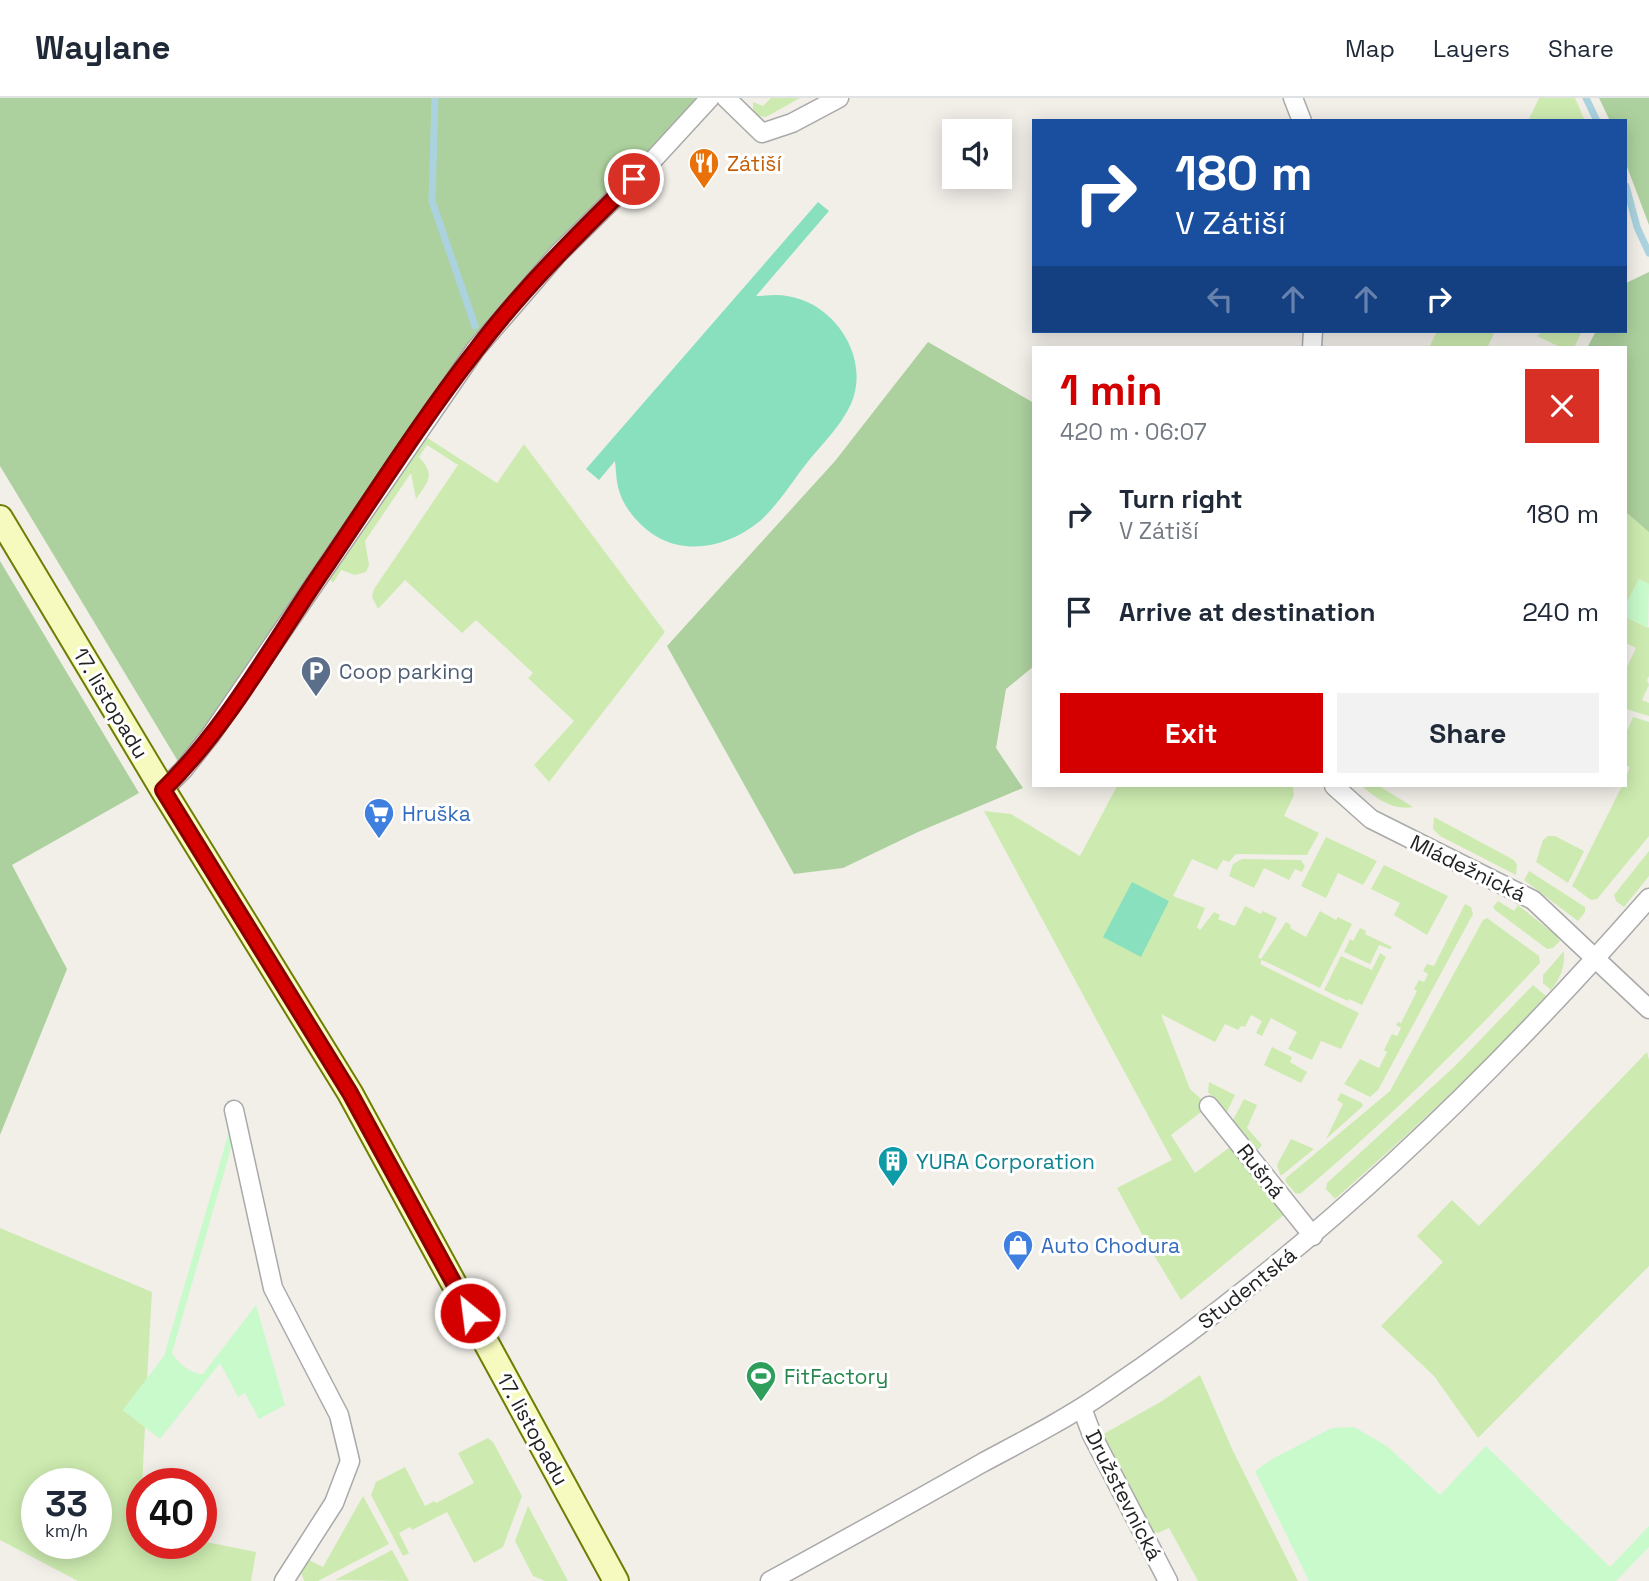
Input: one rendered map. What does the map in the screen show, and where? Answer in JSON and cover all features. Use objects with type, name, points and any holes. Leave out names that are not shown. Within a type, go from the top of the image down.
[{"type":"street","points":[[163,790],[183,771],[218,725],[475,350],[558,254],[653,160],[710,98]]},
{"type":"street","points":[[726,98],[762,133],[792,123],[839,98]]},
{"type":"street","points":[[1293,98],[1301,119]]},
{"type":"street","name":"17. listopadu","points":[[0,518],[163,790],[350,1093],[616,1581]]},
{"type":"street","name":"Mládežnická","points":[[1335,787],[1371,819],[1533,900],[1649,1009]]},
{"type":"street","name":"Studentská","points":[[770,1581],[1082,1408],[1179,1341],[1313,1236],[1455,1106],[1597,958],[1649,898]]},
{"type":"street","name":"Rušná","points":[[1209,1106],[1313,1236]]},
{"type":"street","points":[[234,1110],[273,1288],[340,1415],[349,1461],[334,1503],[284,1581]]},
{"type":"street","name":"Družstevnická","points":[[1082,1408],[1104,1459],[1168,1581]]},
{"type":"green space","points":[[0,98],[710,98],[477,358],[335,556],[179,763],[0,466]]},
{"type":"green space","points":[[771,98],[800,98],[766,117],[757,116],[753,102],[763,106]]},
{"type":"green space","points":[[1539,98],[1575,98],[1584,119],[1529,119]]},
{"type":"green space","points":[[1599,98],[1649,98],[1649,225],[1627,167],[1627,119],[1609,119]]},
{"type":"green space","points":[[818,202],[829,211],[756,296],[783,295],[804,301],[820,309],[834,321],[845,335],[856,369],[856,386],[851,404],[836,428],[778,501],[749,529],[712,545],[686,546],[661,539],[640,524],[624,503],[618,487],[615,461],[599,480],[586,469]]},
{"type":"green space","points":[[1649,272],[1649,532],[1627,513],[1627,346],[1588,346],[1595,333],[1627,333],[1627,283]]},
{"type":"green space","points":[[1436,333],[1494,334],[1488,346],[1430,346]]},
{"type":"green space","points":[[1541,333],[1581,333],[1575,346],[1558,346],[1537,336]]},
{"type":"green space","points":[[928,342],[1032,402],[1032,668],[1006,689],[996,748],[1023,788],[918,832],[843,868],[794,874],[667,646],[835,461]]},
{"type":"green space","points":[[423,435],[497,483],[524,444],[665,632],[549,782],[534,765],[574,721],[528,678],[533,673],[476,620],[462,633],[405,580],[378,609],[372,597],[374,589],[458,465],[427,445],[419,457],[429,474],[427,483],[416,499],[411,473],[365,541],[369,565],[366,572],[355,575],[341,570],[333,583],[324,573]]},
{"type":"green space","points":[[1627,511],[1649,531],[1649,584],[1639,579],[1627,603]]},
{"type":"green space","points":[[0,561],[139,793],[12,865],[67,969],[0,1135]]},
{"type":"green space","points":[[1639,579],[1649,584],[1648,628],[1627,618],[1627,603]]},
{"type":"green space","points":[[1627,618],[1649,627],[1649,685],[1642,700],[1649,703],[1649,716],[1627,709],[1627,667],[1636,648],[1627,644]]},
{"type":"green space","points":[[1633,717],[1649,722],[1649,836],[1597,899],[1591,900],[1572,886],[1622,787],[1627,787],[1630,767],[1627,766],[1627,731]]},
{"type":"green space","points":[[1116,787],[1293,787],[1294,795],[1284,816],[1319,833],[1307,855],[1236,854],[1229,862],[1223,860],[1217,870],[1192,859],[1173,896],[1205,908],[1197,927],[1200,930],[1214,912],[1220,915],[1218,919],[1235,926],[1245,906],[1277,918],[1258,957],[1261,959],[1286,922],[1291,925],[1290,928],[1306,937],[1320,911],[1336,920],[1338,917],[1352,924],[1320,988],[1262,960],[1260,964],[1359,1013],[1341,1049],[1321,1041],[1312,1060],[1288,1049],[1297,1032],[1271,1018],[1262,1036],[1256,1033],[1262,1021],[1251,1015],[1245,1027],[1241,1026],[1238,1030],[1225,1024],[1215,1042],[1161,1014],[1190,1089],[1209,1106],[1171,1135],[1195,1173],[1238,1141],[1291,1209],[1181,1300],[1117,1188],[1172,1160],[984,811],[1011,814],[1080,856]]},
{"type":"green space","points":[[1363,787],[1381,787],[1413,807],[1392,806]]},
{"type":"green space","points":[[1434,817],[1514,860],[1517,865],[1516,875],[1440,836],[1433,829]]},
{"type":"green space","points":[[1548,836],[1555,836],[1584,851],[1568,883],[1536,862],[1543,840]]},
{"type":"green space","points":[[1326,837],[1377,861],[1363,885],[1338,873],[1326,898],[1301,886]]},
{"type":"green space","points":[[1649,851],[1649,876],[1624,907],[1616,901],[1614,895]]},
{"type":"green space","points":[[1242,859],[1301,860],[1305,866],[1302,872],[1295,869],[1289,880],[1264,868],[1254,888],[1229,876],[1233,864]]},
{"type":"green space","points":[[1384,865],[1448,896],[1427,935],[1394,915],[1400,903],[1371,889]]},
{"type":"green space","points":[[1529,871],[1585,907],[1585,912],[1578,921],[1524,880]]},
{"type":"green space","points":[[1132,882],[1169,901],[1141,957],[1103,937]]},
{"type":"green space","points":[[1498,901],[1514,911],[1518,905],[1560,941],[1553,948],[1547,949],[1495,910],[1493,907]]},
{"type":"green space","points":[[1465,904],[1471,907],[1473,914],[1378,1090],[1370,1097],[1344,1084],[1360,1059],[1379,1068],[1392,1034],[1397,1036],[1401,1028],[1396,1025],[1401,1023],[1417,991],[1414,989],[1419,980],[1424,982],[1428,974],[1423,971],[1427,964],[1434,966]]},
{"type":"green space","points":[[1487,918],[1539,956],[1540,963],[1394,1111],[1300,1194],[1295,1193],[1285,1181],[1286,1178],[1390,1091],[1483,920]]},
{"type":"green space","points":[[1360,928],[1366,931],[1365,934],[1392,947],[1390,949],[1379,945],[1370,964],[1344,952],[1350,939],[1353,941]]},
{"type":"green space","points":[[1564,951],[1562,972],[1551,990],[1543,983],[1543,975]]},
{"type":"green space","points":[[1380,953],[1386,957],[1362,1005],[1324,990],[1341,956],[1372,970]]},
{"type":"green space","points":[[1533,985],[1546,996],[1444,1100],[1335,1199],[1326,1189],[1327,1183],[1455,1066]]},
{"type":"green space","points":[[1272,1047],[1292,1057],[1290,1062],[1307,1072],[1301,1083],[1264,1065]]},
{"type":"green space","points":[[1647,1052],[1649,1266],[1478,1438],[1434,1376],[1381,1326],[1443,1262],[1417,1236],[1452,1200],[1479,1226]]},
{"type":"green space","points":[[1209,1082],[1235,1095],[1227,1112],[1208,1092]]},
{"type":"green space","points":[[1341,1093],[1363,1106],[1326,1139],[1343,1104],[1337,1100]]},
{"type":"green space","points":[[1244,1099],[1257,1105],[1247,1128],[1262,1145],[1258,1150],[1233,1120]]},
{"type":"green space","points":[[229,1132],[232,1141],[230,1152],[172,1353],[185,1367],[203,1374],[256,1305],[285,1405],[259,1419],[245,1393],[238,1397],[220,1363],[160,1439],[123,1410],[164,1356]]},
{"type":"green space","points":[[1291,1139],[1314,1149],[1280,1175],[1277,1165]]},
{"type":"green space","points":[[0,1228],[152,1292],[147,1379],[123,1410],[145,1427],[143,1468],[126,1468],[126,1559],[217,1559],[217,1544],[256,1552],[251,1581],[78,1581],[36,1559],[112,1559],[112,1468],[21,1468],[21,1551],[0,1540]]},
{"type":"green space","points":[[1200,1375],[1233,1451],[1298,1581],[1198,1581],[1169,1528],[1158,1533],[1150,1530],[1100,1436],[1162,1401]]},
{"type":"green space","points":[[1354,1427],[1388,1447],[1440,1495],[1486,1446],[1610,1567],[1649,1526],[1649,1547],[1616,1581],[1309,1581],[1255,1471],[1272,1459],[1332,1428]]},
{"type":"green space","points":[[488,1438],[493,1442],[522,1496],[503,1547],[474,1563],[447,1512],[412,1530],[410,1527],[399,1533],[409,1553],[403,1556],[371,1495],[376,1482],[405,1467],[425,1506],[434,1501],[436,1503],[474,1483],[458,1453]]},
{"type":"green space","points":[[363,1496],[389,1544],[318,1581],[304,1581],[301,1572],[309,1560],[323,1567]]},
{"type":"green space","points":[[528,1506],[568,1581],[545,1581],[533,1576],[515,1541]]},
{"type":"green space","points":[[392,1550],[409,1581],[335,1580]]},
{"type":"waterway","points":[[435,98],[432,201],[475,326]]},
{"type":"waterway","points":[[1586,98],[1596,119]]},
{"type":"waterway","points":[[1627,190],[1637,227],[1649,253]]},
{"type":"place","name":"Zátiší","points":[[704,190]]},
{"type":"place","name":"Coop parking","points":[[316,698]]},
{"type":"place","name":"Hruška","points":[[379,840]]},
{"type":"place","name":"YURA Corporation","points":[[893,1188]]},
{"type":"place","name":"Auto Chodura","points":[[1018,1272]]},
{"type":"place","name":"FitFactory","points":[[761,1403]]},
{"type":"route","points":[[470,1313],[350,1093],[163,790],[183,771],[241,693],[325,566],[475,350],[558,254],[634,179]]}]
